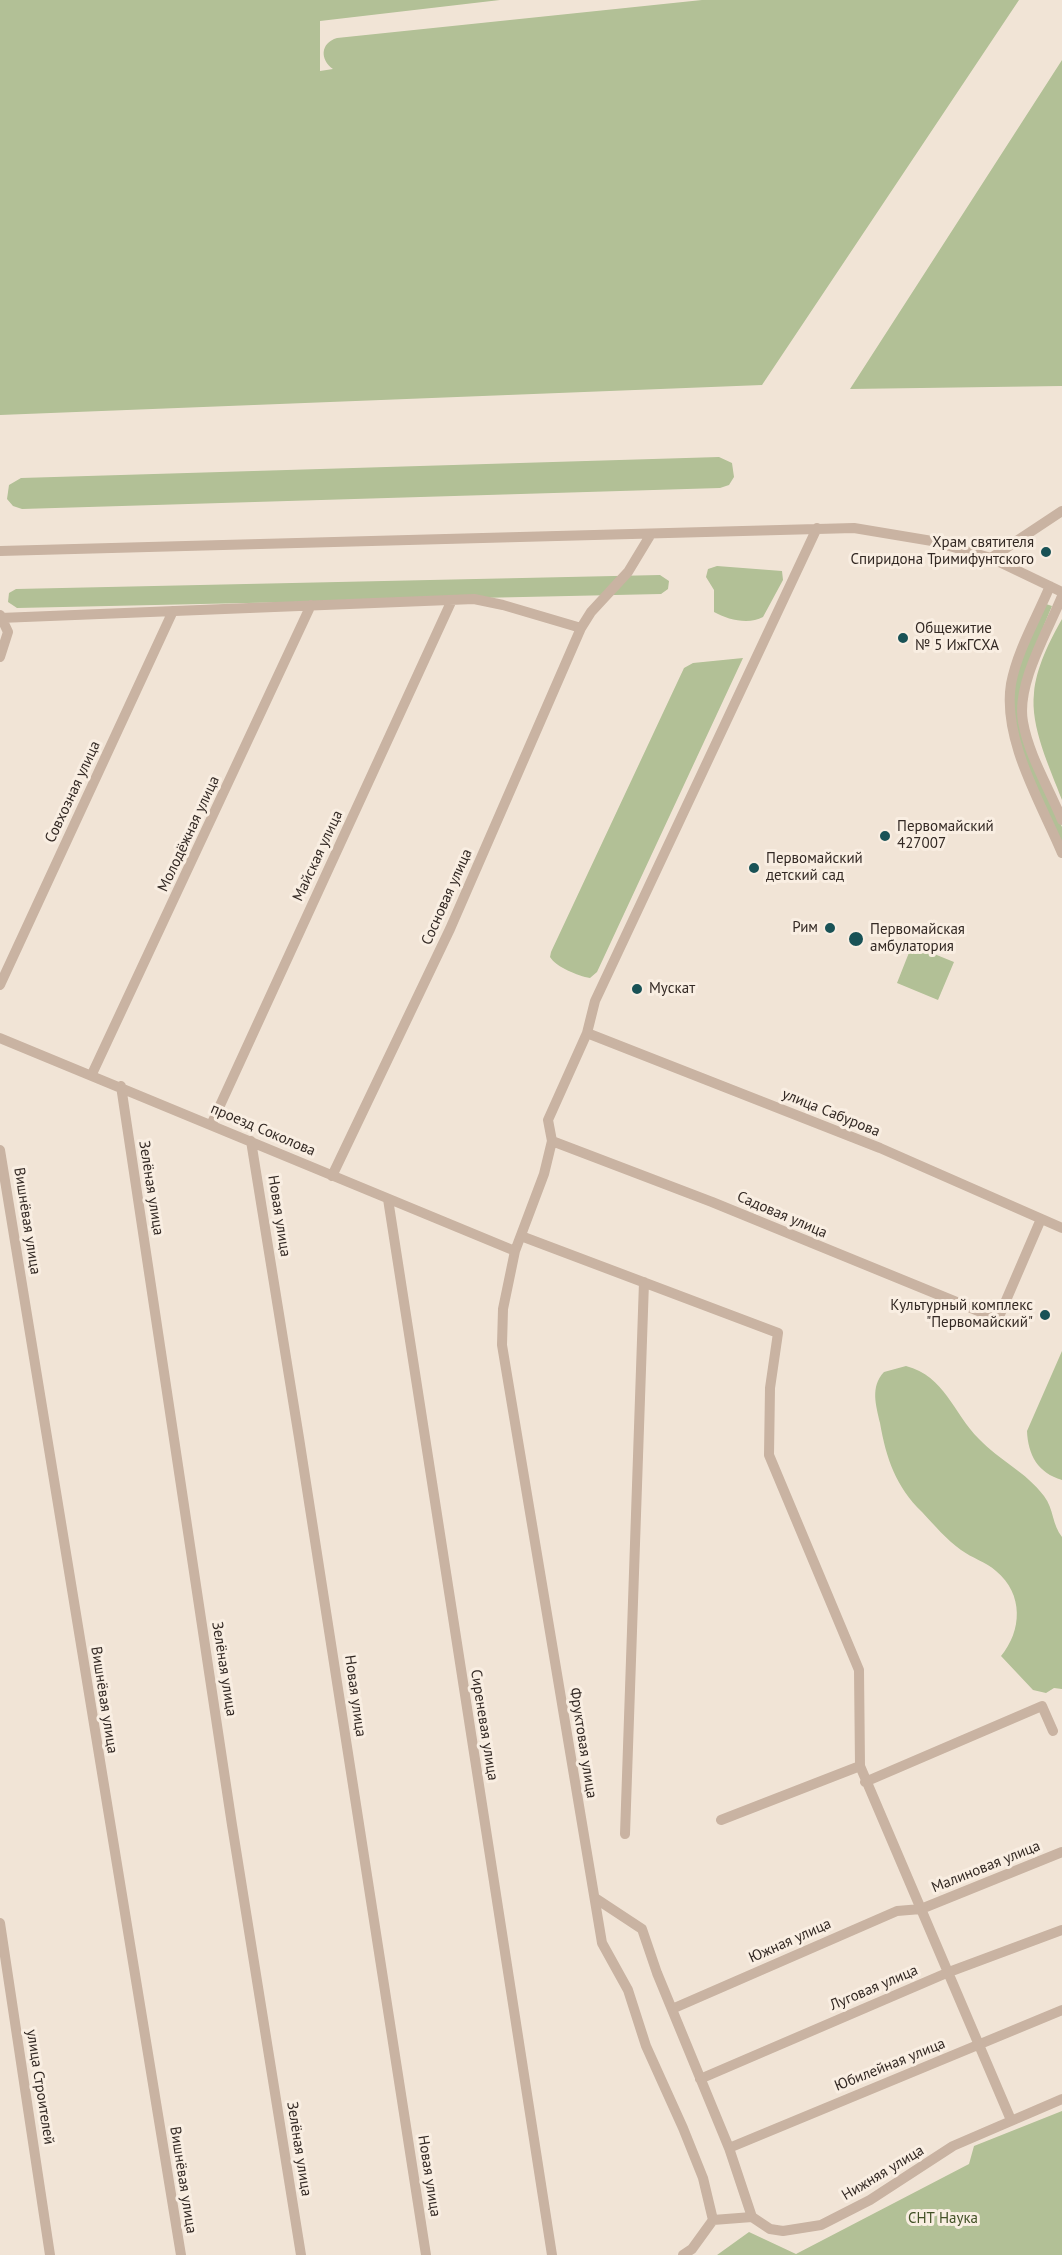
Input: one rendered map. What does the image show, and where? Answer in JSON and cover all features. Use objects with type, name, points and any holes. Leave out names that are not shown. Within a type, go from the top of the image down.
[{"type":"street","points":[[991,558],[1062,511]]},
{"type":"street","name":"Фруктовая улица","points":[[713,2220],[703,2178],[646,2046],[628,1990],[602,1943],[502,1345],[503,1309],[515,1251],[544,1174],[552,1141],[548,1120],[587,1033],[595,1001],[817,528]]},
{"type":"street","points":[[0,551],[854,528],[932,541],[991,558],[1062,592]]},
{"type":"street","name":"Сосновая улица","points":[[332,1176],[450,929],[581,628],[591,612],[628,572],[651,534]]},
{"type":"street","points":[[1050,586],[1011,683],[1010,716],[1021,757],[1062,853]]},
{"type":"street","points":[[1062,596],[1029,676],[1022,711],[1027,737],[1062,820]]},
{"type":"street","points":[[0,657],[8,632],[0,617],[452,600],[489,602],[581,628]]},
{"type":"street","name":"Майская улица","points":[[211,1125],[452,600]]},
{"type":"street","name":"Молодёжная улица","points":[[92,1074],[311,605]]},
{"type":"street","name":"Совхозная улица","points":[[0,985],[173,611]]},
{"type":"street","points":[[561,622],[591,612]]},
{"type":"street","name":"улица Сабурова","points":[[587,1033],[880,1148],[1061,1226]]},
{"type":"street","name":"проезд Соколова","points":[[0,1038],[92,1074],[515,1251]]},
{"type":"street","name":"Зелёная улица","points":[[121,1086],[232,1825],[301,2255]]},
{"type":"street","name":"Садовая улица","points":[[552,1141],[712,1202],[998,1319],[1041,1219]]},
{"type":"street","name":"Новая улица","points":[[251,1142],[326,1598],[426,2255]]},
{"type":"street","name":"Вишнёвая улица","points":[[0,1150],[181,2255]]},
{"type":"street","name":"Сиреневая улица","points":[[388,1199],[552,2255]]},
{"type":"street","points":[[521,1236],[778,1333],[770,1388],[769,1455],[859,1670],[860,1766],[1011,2120]]},
{"type":"street","points":[[625,1834],[644,1281]]},
{"type":"street","points":[[865,1782],[1042,1706],[1053,1731]]},
{"type":"street","points":[[722,1820],[860,1766]]},
{"type":"street","name":"Малиновая улица","points":[[921,1910],[1062,1852]]},
{"type":"street","points":[[595,1898],[642,1929],[729,2148],[752,2217],[713,2220],[692,2248],[683,2255]]},
{"type":"street","name":"Южная улица","points":[[672,2009],[897,1911],[921,1910]]},
{"type":"street","name":"улица Строителей","points":[[0,1923],[50,2255]]},
{"type":"street","name":"Луговая улица","points":[[700,2079],[949,1972],[1062,1930]]},
{"type":"street","name":"Юбилейная улица","points":[[729,2148],[1062,2010]]},
{"type":"street","name":"Нижняя улица","points":[[752,2217],[770,2229],[783,2231],[821,2225],[870,2200],[952,2146],[1062,2099]]},
{"type":"green space","points":[[0,0],[500,0],[320,21],[320,71],[333,69],[326,61],[324,52],[327,44],[337,38],[702,0],[1019,0],[762,385],[0,415]]},
{"type":"green space","points":[[1062,60],[1062,386],[850,389]]},
{"type":"green space","points":[[719,457],[732,463],[734,477],[729,485],[720,488],[22,509],[13,506],[7,499],[9,485],[21,478]]},
{"type":"green space","points":[[717,566],[782,571],[783,580],[763,617],[751,621],[738,620],[714,612],[714,590],[706,577],[708,569]]},
{"type":"green space","points":[[660,575],[669,581],[668,589],[661,594],[17,608],[8,602],[9,593],[16,589]]},
{"type":"green space","points":[[1046,604],[1052,606],[1027,666],[1025,741],[1062,827],[1062,844],[1023,755],[1014,717],[1013,700],[1017,675]]},
{"type":"green space","points":[[1062,619],[1062,800],[1038,733],[1034,693],[1048,645]]},
{"type":"green space","points":[[743,658],[597,972],[590,978],[562,968],[550,957],[551,952],[684,668],[693,663]]},
{"type":"green space","points":[[912,945],[954,962],[938,1000],[897,983]]},
{"type":"green space","points":[[1062,1351],[1062,1480],[1047,1473],[1036,1462],[1032,1455],[1027,1431]]},
{"type":"green space","points":[[906,1366],[930,1378],[947,1396],[979,1439],[1029,1480],[1050,1506],[1056,1527],[1062,1537],[1062,1689],[1054,1688],[1046,1693],[1033,1690],[1001,1656],[1008,1646],[1016,1624],[1017,1613],[1012,1590],[996,1571],[951,1542],[913,1502],[899,1482],[882,1436],[876,1390],[884,1372]]},
{"type":"green space","name":"СНТ Наука","points":[[1062,2111],[1062,2255],[717,2255],[749,2232],[796,2254],[969,2164],[974,2146]]},
{"type":"place","name":"Храм святителя Спиридона Тримифунтского","points":[[1046,552]]},
{"type":"place","name":"Общежитие № 5 ИжГСХА","points":[[903,638]]},
{"type":"place","name":"Первомайский 427007","points":[[885,836]]},
{"type":"place","name":"Первомайский детский сад","points":[[754,868]]},
{"type":"place","name":"Рим","points":[[830,928]]},
{"type":"place","name":"Первомайская амбулатория","points":[[856,939]]},
{"type":"place","name":"Мускат","points":[[637,989]]},
{"type":"place","name":"Культурный комплекс \"Первомайский\"","points":[[1045,1315]]}]
